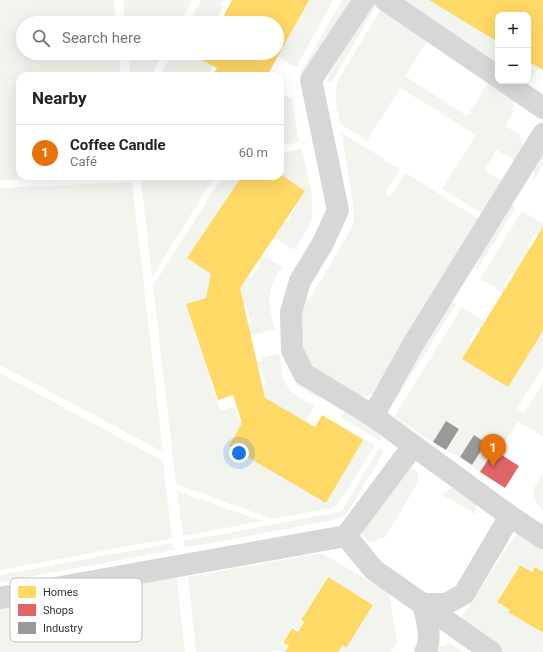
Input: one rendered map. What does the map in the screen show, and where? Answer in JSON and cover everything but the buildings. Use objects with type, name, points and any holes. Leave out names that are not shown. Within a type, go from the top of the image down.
[{"type":"lane","points":[[364,0],[311,80],[338,210],[323,243],[300,281],[291,312],[292,350],[304,374],[373,416],[510,516],[543,538]]},
{"type":"lane","points":[[385,0],[495,75]]},
{"type":"lane","points":[[508,84],[543,108]]},
{"type":"lane","points":[[373,416],[412,346],[543,134]]},
{"type":"lane","points":[[112,578],[346,536],[413,446]]},
{"type":"lane","points":[[424,604],[446,604],[464,594],[510,516]]},
{"type":"lane","points":[[346,536],[374,570],[491,652]]},
{"type":"lane","points":[[0,598],[10,596]]},
{"type":"lane","points":[[424,604],[427,621],[428,648],[425,652]]},
{"type":"shaded area","points":[[0,0],[114,0],[115,16],[16,16],[16,60],[120,60],[121,72],[16,72],[16,179],[0,180]]},
{"type":"shaded area","points":[[123,0],[192,0],[184,16],[124,16]]},
{"type":"shaded area","points":[[201,0],[223,0],[220,4],[223,7],[217,16],[193,16]]},
{"type":"shaded area","points":[[294,0],[333,0],[296,68],[284,60],[284,31]]},
{"type":"shaded area","points":[[342,0],[349,0],[348,4],[307,76],[301,72]]},
{"type":"shaded area","points":[[394,0],[452,0],[495,27],[495,68]]},
{"type":"shaded area","points":[[372,4],[376,6],[331,83],[327,81],[328,77]]},
{"type":"shaded area","points":[[381,9],[428,40],[405,76],[467,116],[489,82],[511,97],[513,101],[511,116],[505,126],[519,134],[523,146],[515,161],[497,150],[484,170],[503,182],[483,214],[442,189],[476,135],[400,88],[367,141],[340,124],[336,100],[336,88],[338,82]]},
{"type":"shaded area","points":[[531,46],[543,57],[543,72],[538,69],[531,80]]},
{"type":"shaded area","points":[[129,60],[159,60],[153,72],[130,72]]},
{"type":"shaded area","points":[[168,60],[217,60],[209,72],[162,72]]},
{"type":"shaded area","points":[[520,84],[529,84],[526,88]]},
{"type":"shaded area","points":[[284,95],[292,99],[299,142],[284,145]]},
{"type":"shaded area","points":[[342,133],[400,169],[385,194],[390,197],[406,173],[480,220],[372,394],[365,396],[353,393],[311,365],[299,335],[303,296],[309,300],[353,226],[354,210]]},
{"type":"shaded area","points":[[302,149],[312,195],[313,205],[311,220],[308,228],[294,250],[270,235],[280,219],[287,222],[296,207],[290,203],[281,180],[284,180],[284,152]]},
{"type":"shaded area","points":[[543,155],[543,165],[534,180],[534,171]]},
{"type":"shaded area","points":[[213,180],[152,277],[141,181]]},
{"type":"shaded area","points":[[220,180],[253,180],[214,269],[210,299],[195,317],[214,397],[216,396],[220,411],[234,407],[239,420],[251,430],[324,441],[336,422],[375,445],[338,504],[332,508],[272,519],[176,484],[153,286]]},
{"type":"shaded area","points":[[132,182],[163,452],[0,365],[0,188]]},
{"type":"shaded area","points":[[512,205],[516,208],[476,271],[484,248]]},
{"type":"shaded area","points":[[522,211],[543,224],[543,235],[542,238],[535,234],[527,247],[533,251],[518,275],[512,272],[503,286],[509,290],[506,295],[480,279]]},
{"type":"shaded area","points":[[259,253],[282,267],[273,284],[269,304],[275,329],[248,336],[245,324],[251,322],[246,305],[241,306],[223,287],[246,275],[252,278],[261,262],[256,258]]},
{"type":"shaded area","points":[[451,301],[456,304],[390,409],[390,405]]},
{"type":"shaded area","points":[[462,307],[487,323],[483,330],[478,327],[469,341],[474,345],[543,324],[543,367],[516,410],[524,413],[543,382],[543,437],[518,422],[498,452],[494,449],[479,473],[472,466],[486,442],[474,435],[460,457],[447,451],[460,428],[446,421],[433,442],[394,417]]},
{"type":"shaded area","points":[[279,354],[282,373],[287,387],[302,399],[315,405],[302,427],[263,401],[260,387],[266,385],[261,368],[255,369],[254,363],[262,361],[262,358]]},
{"type":"shaded area","points":[[287,357],[322,394],[319,399],[297,385],[293,378]]},
{"type":"shaded area","points":[[0,373],[163,461],[172,538],[0,570]]},
{"type":"shaded area","points":[[344,413],[353,414],[380,435],[382,442],[339,416]]},
{"type":"shaded area","points":[[379,448],[383,450],[381,457],[346,515],[328,521],[184,548],[184,541],[342,511]]},
{"type":"shaded area","points":[[407,467],[417,472],[417,484],[386,536],[382,539],[370,541],[364,537],[362,527]]},
{"type":"shaded area","points":[[543,475],[543,510],[535,501],[533,493],[536,484]]},
{"type":"shaded area","points":[[454,487],[476,504],[475,514],[442,495]]},
{"type":"shaded area","points":[[177,491],[262,521],[183,536]]},
{"type":"shaded area","points":[[520,534],[543,546],[543,572],[535,567],[531,571],[520,564],[496,602],[510,610],[508,612],[543,634],[543,652],[494,652],[455,628],[512,540],[516,535]]},
{"type":"shaded area","points":[[173,543],[174,550],[22,578],[10,578],[10,580],[0,582],[0,575]]},
{"type":"shaded area","points":[[323,554],[389,593],[397,642],[391,652],[339,652],[342,646],[346,648],[374,604],[327,577],[300,620],[303,622],[298,630],[292,626],[282,643],[288,647],[285,652],[196,652],[188,577]]},
{"type":"shaded area","points":[[176,573],[185,652],[0,652],[0,606],[10,604],[10,642],[142,642],[142,579]]},
{"type":"shaded area","points":[[449,643],[464,652],[434,652],[437,648]]},
{"type":"place","name":"Coffee Candle","points":[[493,467]]}]
